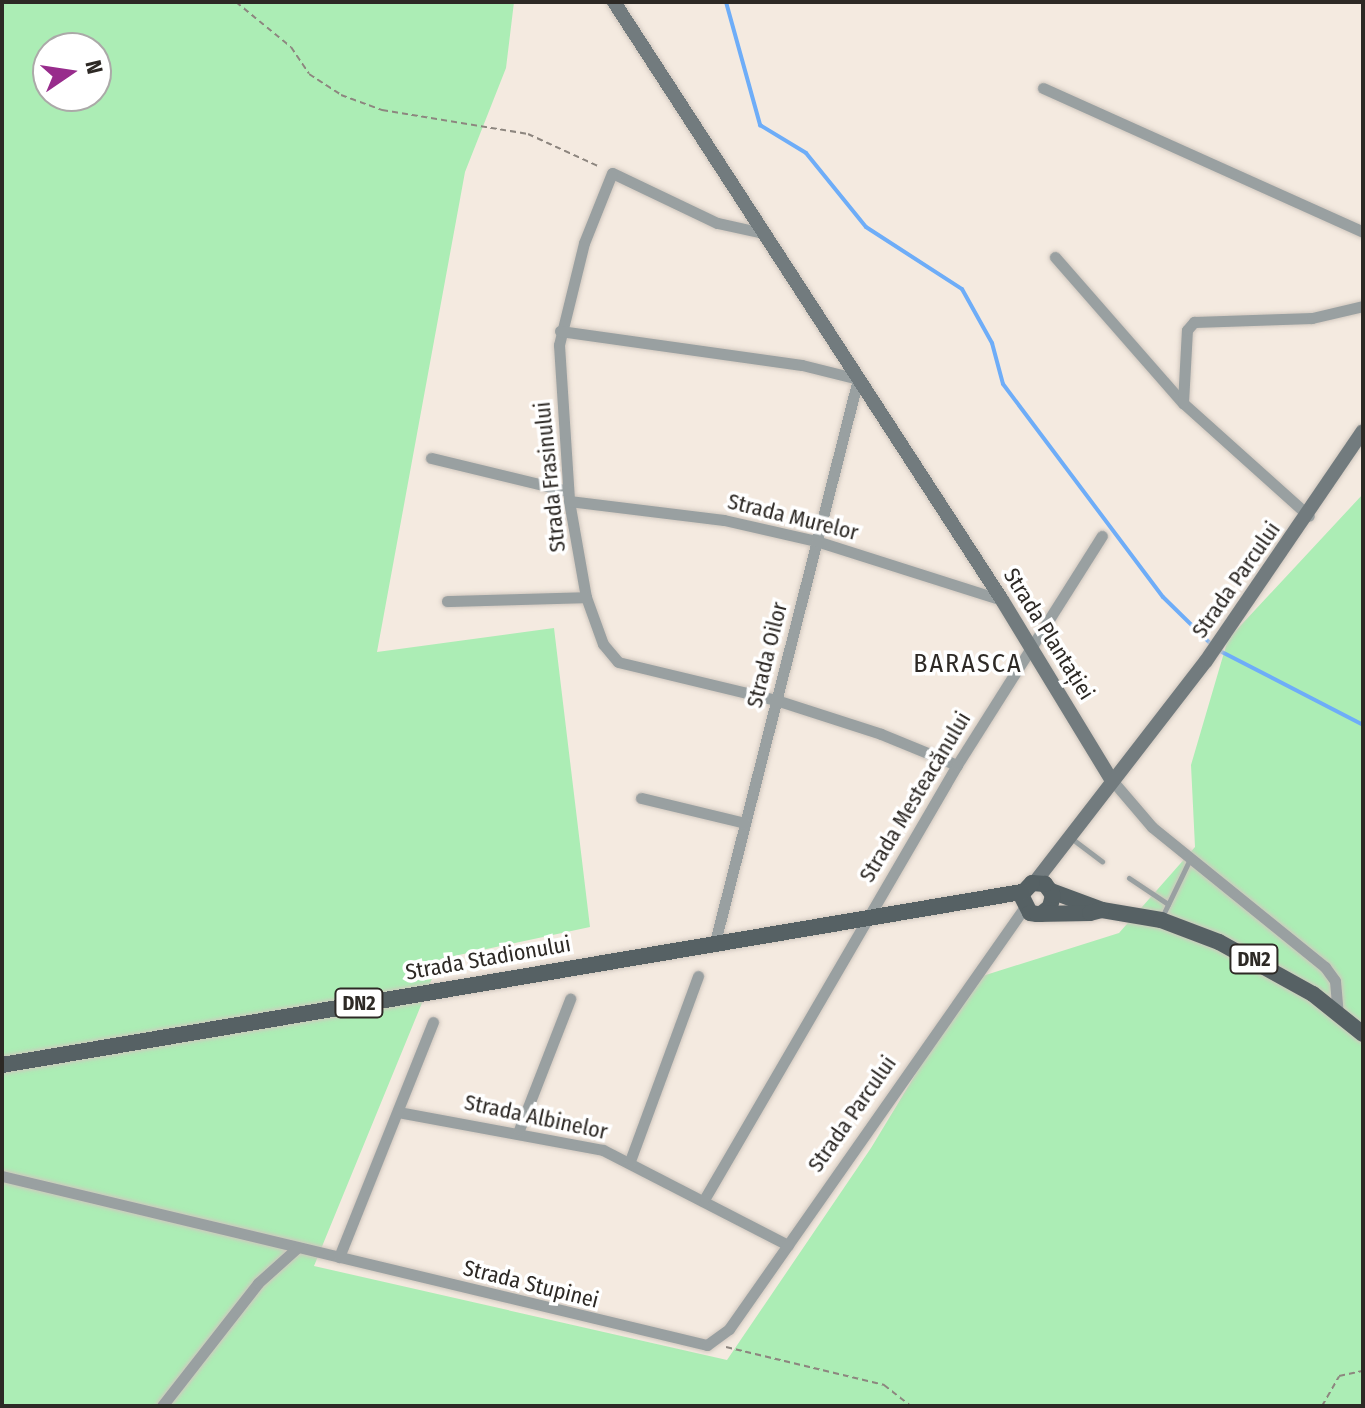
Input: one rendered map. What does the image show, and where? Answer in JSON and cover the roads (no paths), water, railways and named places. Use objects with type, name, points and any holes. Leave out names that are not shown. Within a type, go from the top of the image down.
[{"type":"main road","name":"Strada Plantației","points":[[614,2],[1002,600],[1111,779]]},
{"type":"main road","name":"Strada Parcului","points":[[1034,894],[1111,779],[1227,632],[1309,516],[1363,431]]},
{"type":"main road","name":"Strada Stadionului","points":[[2,1065],[715,942],[1034,894]]},
{"type":"main road","name":"DN2","points":[[1034,894],[1161,920],[1244,954],[1338,1013],[1363,1034]]},
{"type":"main road","name":"DN2","points":[[1034,894],[1041,914],[1102,910]]},
{"type":"main road","points":[[1034,894],[1052,904],[1041,914]]},
{"type":"street","points":[[1043,88],[1363,232]]},
{"type":"street","name":"Strada Frasinului","points":[[763,233],[717,223],[612,173],[584,243],[560,331],[568,496],[586,597],[614,659],[776,700],[872,730],[957,765]]},
{"type":"street","points":[[1055,257],[1183,403],[1309,516]]},
{"type":"street","points":[[1183,403],[1187,330],[1194,322],[1312,318],[1363,306]]},
{"type":"street","points":[[560,331],[802,365],[858,379]]},
{"type":"street","name":"Strada Oilor","points":[[715,942],[858,379]]},
{"type":"street","name":"Strada Murelor","points":[[431,458],[568,496],[695,515],[816,541],[1002,600]]},
{"type":"street","name":"Strada Mesteacănului","points":[[705,1198],[957,765],[1030,644],[1102,536]]},
{"type":"street","points":[[447,601],[586,597]]},
{"type":"street","name":"Strada Plantației","points":[[1111,779],[1136,811],[1190,859],[1325,967],[1335,981],[1338,1013]]},
{"type":"street","points":[[641,798],[745,823]]},
{"type":"street","name":"Strada Parcului","points":[[713,1342],[788,1245],[1034,894]]},
{"type":"street","points":[[630,1161],[698,976]]},
{"type":"street","points":[[519,1130],[570,999]]},
{"type":"street","points":[[339,1257],[433,1022]]},
{"type":"street","name":"Strada Albinelor","points":[[398,1112],[519,1130],[630,1161],[705,1198],[788,1245]]},
{"type":"street","name":"Strada Stupinei","points":[[2,1176],[690,1344],[713,1342]]},
{"type":"street","points":[[162,1406],[258,1283],[297,1248]]},
{"type":"lane","points":[[1070,837],[1102,861]]},
{"type":"lane","points":[[1161,920],[1190,859]]},
{"type":"lane","points":[[1129,878],[1168,904]]},
{"type":"waterway","points":[[726,2],[760,125],[806,153],[866,227],[962,289],[992,343],[1003,384],[1163,597],[1211,644]]},
{"type":"waterway","points":[[1218,650],[1363,725]]},
{"type":"district","name":"BARASCA","points":[[968,664]]}]
